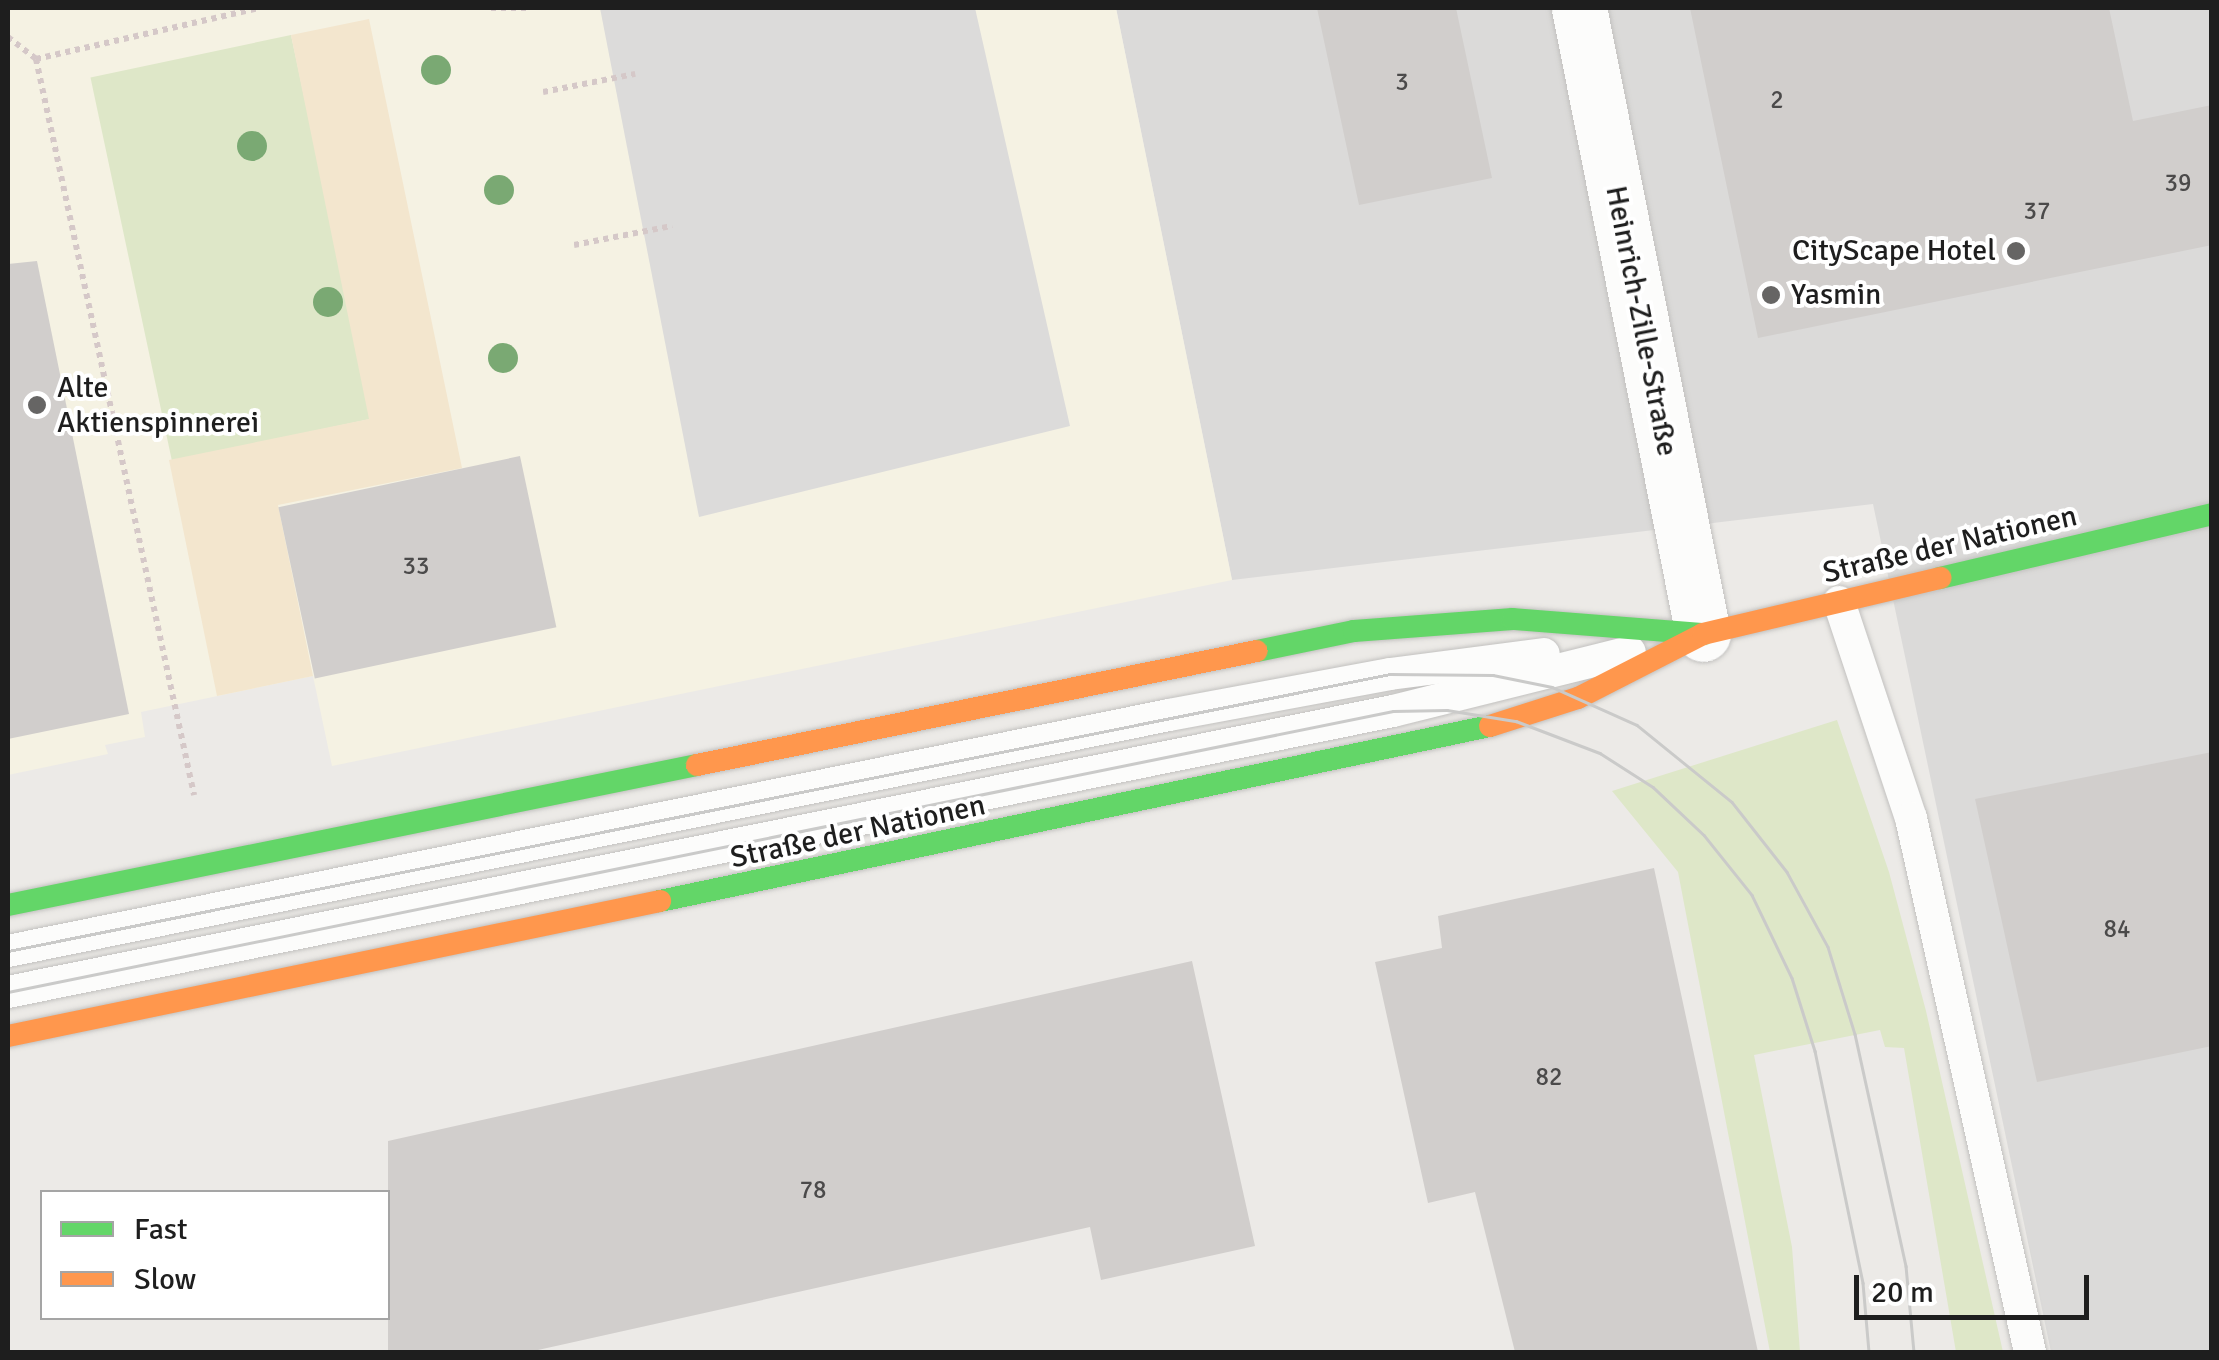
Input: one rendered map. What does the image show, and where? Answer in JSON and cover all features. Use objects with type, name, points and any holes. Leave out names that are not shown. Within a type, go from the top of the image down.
[{"type":"main road","name":"Straße der Nationen","points":[[8,1036],[1457,737],[1578,698],[1703,634],[2212,514]]},
{"type":"main road","name":"Straße der Nationen","points":[[8,905],[210,867],[1354,631],[1514,618],[1703,634]]},
{"type":"street","name":"Heinrich-Zille-Straße","points":[[1579,8],[1703,634]]},
{"type":"lane","points":[[1839,602],[1911,818],[2030,1352]]},
{"type":"lane","points":[[8,951],[1206,708],[1390,674],[1703,634]]},
{"type":"lane","points":[[8,992],[1393,710],[1703,634]]},
{"type":"path","points":[[36,59],[258,8]]},
{"type":"path","points":[[491,8],[526,8]]},
{"type":"path","points":[[8,37],[36,59],[210,867]]},
{"type":"path","points":[[543,92],[636,74]]},
{"type":"path","points":[[574,246],[672,226]]},
{"type":"shaded area","points":[[8,8],[1116,8],[1232,580],[332,766],[313,676],[141,712],[145,737],[105,745],[108,754],[8,775]]},
{"type":"shaded area","points":[[600,8],[975,8],[1070,426],[699,517]]},
{"type":"shaded area","points":[[1116,8],[2211,8],[2211,1352],[2051,1352],[1873,504],[1232,580]]},
{"type":"green space","points":[[291,35],[373,418],[172,461],[90,78]]},
{"type":"green space","points":[[1837,720],[1889,872],[1926,1011],[2003,1352],[1956,1352],[1904,1048],[1885,1047],[1880,1030],[1754,1055],[1792,1247],[1800,1352],[1770,1352],[1678,872],[1612,791]]},
{"type":"sand","points":[[369,19],[462,468],[278,505],[313,676],[217,696],[169,460],[369,419],[291,35]]},
{"type":"building","points":[[1317,8],[1456,8],[1492,178],[1359,205]]},
{"type":"building","points":[[1690,8],[2109,8],[2133,121],[2212,105],[2212,245],[1758,338]]},
{"type":"building","name":"Alte Aktienspinnerei","points":[[37,261],[129,714],[8,739],[8,264]]},
{"type":"building","points":[[520,456],[556,627],[315,679],[278,507]]},
{"type":"building","points":[[2212,752],[2212,1046],[2037,1082],[1975,799]]},
{"type":"building","points":[[1654,868],[1758,1352],[1515,1352],[1475,1192],[1428,1203],[1375,962],[1442,948],[1438,916]]},
{"type":"building","points":[[1192,961],[1255,1246],[1101,1280],[1090,1227],[529,1352],[388,1352],[388,1141]]},
{"type":"tram line","points":[[8,951],[1390,674],[1493,675],[1552,687],[1637,725],[1732,802],[1787,872],[1828,947],[1855,1034],[1906,1266],[1914,1352]]},
{"type":"tram line","points":[[8,992],[1393,711],[1447,710],[1516,721],[1600,753],[1653,787],[1704,835],[1752,895],[1792,978],[1815,1051],[1863,1283],[1869,1352]]},
{"type":"traffic: fast","points":[[1940,578],[2212,514]]},
{"type":"traffic: fast","points":[[1257,651],[1354,631],[1513,619],[1703,634]]},
{"type":"traffic: fast","points":[[660,901],[1490,726]]},
{"type":"traffic: fast","points":[[8,905],[697,765]]},
{"type":"traffic: slow","points":[[1490,726],[1578,698],[1703,634],[1940,578]]},
{"type":"traffic: slow","points":[[697,765],[1257,651]]},
{"type":"traffic: slow","points":[[8,1036],[660,901]]},
{"type":"place","name":"CityScape Hotel","points":[[2016,251]]},
{"type":"place","name":"Yasmin","points":[[1771,295]]},
{"type":"place","name":"Alte Aktienspinnerei","points":[[37,405]]}]
